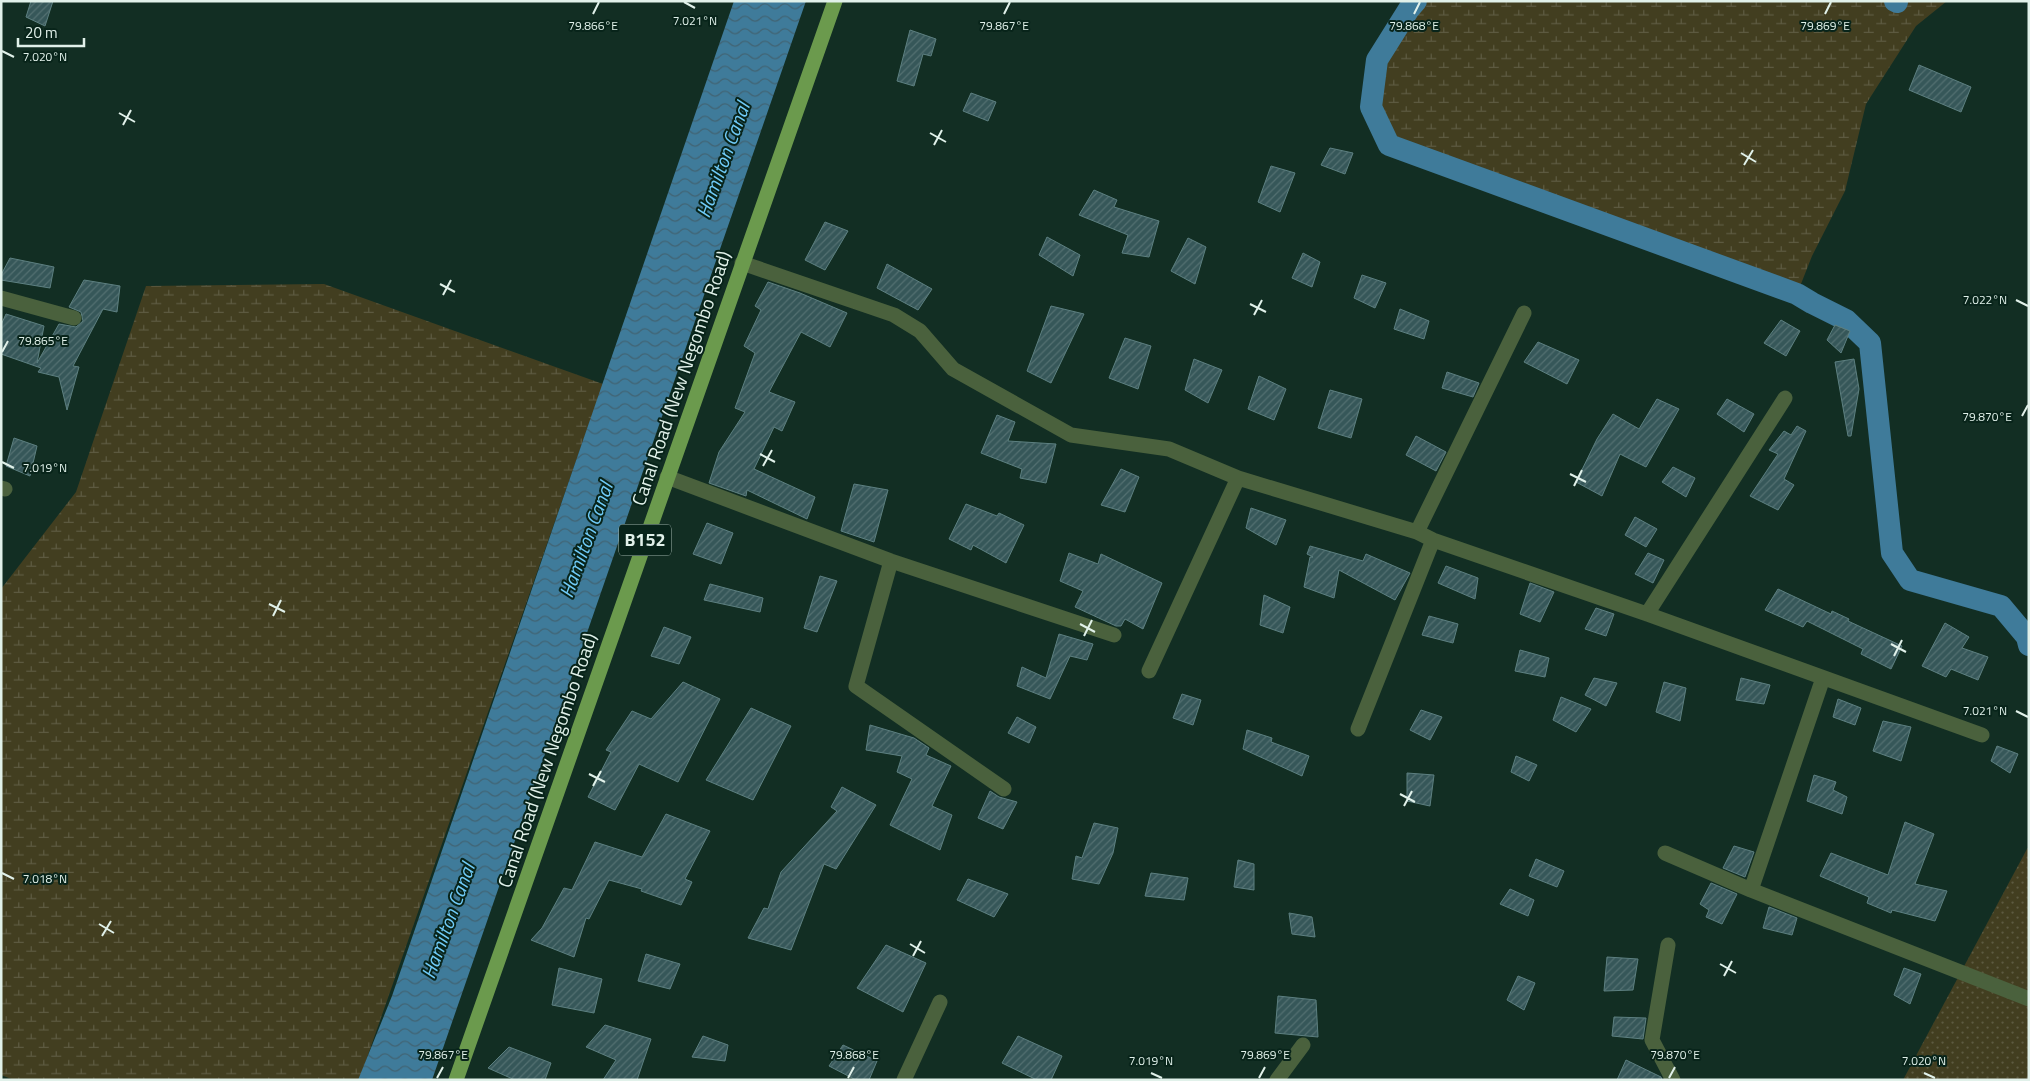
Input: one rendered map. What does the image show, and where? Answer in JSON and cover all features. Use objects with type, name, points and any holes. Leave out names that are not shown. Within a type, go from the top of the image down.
[{"type":"main road","name":"Canal Road (New Negombo Road)","points":[[456,1080],[835,1]]},
{"type":"street","points":[[742,263],[894,315],[920,331],[953,369],[1072,435],[1169,449],[1238,478],[1418,532],[1433,540],[1647,614],[1982,735]]},
{"type":"street","points":[[1,298],[74,318]]},
{"type":"street","points":[[1418,532],[1524,313]]},
{"type":"street","points":[[1647,614],[1785,398]]},
{"type":"street","points":[[667,476],[891,561],[1114,635]]},
{"type":"street","points":[[1150,671],[1238,478]]},
{"type":"street","points":[[1358,729],[1433,540]]},
{"type":"street","points":[[891,561],[856,686],[1004,789]]},
{"type":"street","points":[[1751,890],[1823,678]]},
{"type":"street","points":[[1665,853],[1751,890],[2029,999]]},
{"type":"street","points":[[1668,945],[1652,1040],[1672,1080]]},
{"type":"street","points":[[904,1080],[940,1002]]},
{"type":"street","points":[[1278,1080],[1302,1045]]},
{"type":"green space","points":[[1416,1],[1947,1],[1916,26],[1866,104],[1845,191],[1812,256],[1797,294],[1389,145],[1371,107],[1377,60]]},
{"type":"green space","points":[[324,284],[603,384],[362,1072],[358,1080],[14,1080],[1,1075],[1,589],[76,492],[146,286]]},
{"type":"green space","points":[[2029,847],[2029,1080],[1903,1080],[2027,849]]},
{"type":"water","name":"Hamilton Canal","points":[[734,1],[806,1],[432,1080],[358,1080],[392,996]]},
{"type":"building","points":[[31,1],[53,1],[45,26],[26,17]]},
{"type":"building","points":[[910,30],[936,39],[931,56],[923,54],[914,86],[897,81]]},
{"type":"building","points":[[1919,65],[1971,87],[1961,112],[1909,90]]},
{"type":"building","points":[[971,93],[996,102],[988,121],[963,111]]},
{"type":"building","points":[[1330,148],[1353,153],[1345,174],[1321,165]]},
{"type":"building","points":[[1271,166],[1295,173],[1280,212],[1258,202]]},
{"type":"building","points":[[1094,190],[1117,200],[1114,207],[1159,221],[1149,257],[1122,253],[1128,235],[1079,215]]},
{"type":"building","points":[[825,222],[848,231],[825,270],[805,260]]},
{"type":"building","points":[[1047,237],[1080,255],[1073,276],[1039,255]]},
{"type":"building","points":[[1188,238],[1206,247],[1195,284],[1171,271]]},
{"type":"building","points":[[1303,253],[1320,262],[1312,287],[1292,278]]},
{"type":"building","points":[[10,258],[54,267],[50,288],[1,280],[1,275]]},
{"type":"building","points":[[887,264],[932,289],[918,310],[877,288]]},
{"type":"building","points":[[1362,275],[1386,283],[1375,308],[1354,298]]},
{"type":"building","points":[[84,280],[120,286],[117,312],[103,309],[73,366],[79,367],[67,410],[59,377],[38,372],[41,368],[1,354],[1,325],[6,314],[44,326],[37,363],[59,324],[76,327],[83,321],[81,312],[69,307]]},
{"type":"building","points":[[768,282],[847,313],[830,347],[801,332],[769,392],[795,402],[782,431],[774,427],[754,469],[815,497],[807,519],[747,490],[746,496],[709,483],[719,452],[745,412],[735,408],[755,353],[744,346],[761,310],[755,306]]},
{"type":"building","points":[[1051,306],[1084,314],[1051,383],[1027,371]]},
{"type":"building","points":[[1400,309],[1429,321],[1424,339],[1394,329]]},
{"type":"building","points":[[1781,320],[1800,331],[1786,356],[1764,343]]},
{"type":"building","points":[[1835,325],[1850,331],[1841,353],[1827,340]]},
{"type":"building","points":[[1125,338],[1151,346],[1138,389],[1109,378]]},
{"type":"building","points":[[1538,342],[1579,360],[1567,384],[1524,362]]},
{"type":"building","points":[[1194,359],[1222,370],[1208,403],[1185,390]]},
{"type":"building","points":[[1854,359],[1859,389],[1851,436],[1848,436],[1835,362]]},
{"type":"building","points":[[1447,372],[1479,383],[1473,397],[1442,388]]},
{"type":"building","points":[[1259,376],[1286,389],[1274,420],[1248,409]]},
{"type":"building","points":[[1330,390],[1362,399],[1351,438],[1318,428]]},
{"type":"building","points":[[1657,399],[1679,409],[1646,467],[1620,454],[1602,496],[1576,482],[1597,439],[1613,414],[1639,429]]},
{"type":"building","points":[[1727,399],[1754,414],[1744,432],[1717,414]]},
{"type":"building","points":[[997,415],[1015,422],[1008,441],[1056,444],[1046,483],[1020,478],[1022,469],[981,453]]},
{"type":"building","points":[[1797,426],[1806,431],[1784,479],[1794,485],[1778,510],[1750,496],[1778,454],[1769,450],[1784,431],[1791,435]]},
{"type":"building","points":[[1416,436],[1446,452],[1436,471],[1406,455]]},
{"type":"building","points":[[14,438],[37,446],[30,476],[6,466]]},
{"type":"building","points":[[1673,467],[1695,478],[1686,497],[1662,482]]},
{"type":"building","points":[[1121,469],[1139,477],[1125,512],[1101,505]]},
{"type":"building","points":[[854,484],[888,490],[874,542],[841,531]]},
{"type":"building","points":[[966,504],[997,516],[999,513],[1024,525],[1006,563],[973,545],[971,550],[949,539]]},
{"type":"building","points":[[1251,508],[1286,520],[1276,545],[1246,528]]},
{"type":"building","points":[[1635,517],[1657,529],[1646,547],[1625,535]]},
{"type":"building","points":[[707,523],[733,533],[721,564],[693,554]]},
{"type":"building","points":[[1310,546],[1363,561],[1366,554],[1410,573],[1395,600],[1339,570],[1334,598],[1304,587],[1310,557],[1313,557],[1307,554]]},
{"type":"building","points":[[1069,553],[1098,564],[1101,554],[1162,583],[1143,629],[1125,619],[1121,626],[1116,626],[1075,607],[1083,591],[1060,581]]},
{"type":"building","points":[[1648,553],[1664,560],[1653,583],[1635,574]]},
{"type":"building","points":[[1446,566],[1478,578],[1475,599],[1438,583]]},
{"type":"building","points":[[820,576],[837,581],[817,632],[804,628]]},
{"type":"building","points":[[1530,583],[1554,592],[1540,622],[1520,614]]},
{"type":"building","points":[[710,584],[763,598],[760,612],[704,600]]},
{"type":"building","points":[[1778,589],[1831,614],[1832,611],[1849,619],[1848,621],[1902,646],[1891,669],[1861,654],[1863,649],[1807,621],[1803,627],[1765,610]]},
{"type":"building","points":[[1264,595],[1290,607],[1283,633],[1260,625]]},
{"type":"building","points":[[1596,608],[1614,614],[1606,636],[1585,629]]},
{"type":"building","points":[[1429,616],[1458,624],[1453,643],[1422,635]]},
{"type":"building","points":[[1945,623],[1969,637],[1962,648],[1988,657],[1978,680],[1951,669],[1946,677],[1922,666]]},
{"type":"building","points":[[664,627],[691,637],[679,664],[651,656]]},
{"type":"building","points":[[1059,634],[1093,644],[1087,660],[1070,656],[1050,699],[1017,686],[1022,667],[1046,678]]},
{"type":"building","points":[[1520,650],[1549,658],[1545,677],[1515,671]]},
{"type":"building","points":[[1594,678],[1617,683],[1606,706],[1585,695]]},
{"type":"building","points":[[1741,678],[1770,685],[1764,704],[1736,700]]},
{"type":"building","points":[[683,682],[720,699],[678,782],[639,764],[615,810],[588,797],[611,752],[606,750],[632,711],[651,719]]},
{"type":"building","points":[[1664,682],[1686,688],[1680,721],[1656,712]]},
{"type":"building","points":[[1182,694],[1201,700],[1193,725],[1173,718]]},
{"type":"building","points":[[1561,697],[1591,709],[1576,732],[1553,720]]},
{"type":"building","points":[[1838,699],[1861,708],[1855,725],[1833,717]]},
{"type":"building","points":[[751,708],[791,726],[753,800],[706,780]]},
{"type":"building","points":[[1421,710],[1442,717],[1430,740],[1410,730]]},
{"type":"building","points":[[1017,717],[1036,727],[1029,743],[1008,733]]},
{"type":"building","points":[[1883,721],[1911,727],[1901,761],[1873,751]]},
{"type":"building","points":[[870,725],[914,738],[929,748],[926,755],[951,766],[932,806],[952,815],[940,850],[890,825],[912,779],[897,772],[902,756],[866,750]]},
{"type":"building","points":[[1247,730],[1272,738],[1271,742],[1309,756],[1302,776],[1243,749]]},
{"type":"building","points":[[1997,746],[2018,754],[2010,773],[1991,761]]},
{"type":"building","points":[[1516,756],[1537,765],[1529,781],[1511,772]]},
{"type":"building","points":[[1407,773],[1434,775],[1430,806],[1407,801]]},
{"type":"building","points":[[1814,775],[1836,782],[1833,790],[1847,797],[1842,814],[1807,801]]},
{"type":"building","points":[[842,787],[876,805],[836,869],[824,864],[791,950],[748,938],[764,908],[768,909],[781,872],[837,811],[831,807]]},
{"type":"building","points":[[990,791],[999,797],[1017,802],[1003,829],[978,818]]},
{"type":"building","points":[[666,814],[710,831],[685,879],[692,882],[681,905],[641,891],[642,889],[609,880],[589,919],[586,918],[574,957],[531,940],[542,928],[564,888],[572,890],[595,842],[642,857]]},
{"type":"building","points":[[1905,822],[1934,834],[1915,884],[1947,891],[1935,921],[1892,910],[1891,913],[1867,903],[1869,897],[1820,876],[1831,853],[1888,875]]},
{"type":"building","points":[[1094,823],[1118,828],[1113,853],[1099,884],[1072,879],[1076,856],[1082,858]]},
{"type":"building","points":[[1734,846],[1754,852],[1745,877],[1723,868]]},
{"type":"building","points":[[1536,859],[1564,871],[1557,887],[1529,876]]},
{"type":"building","points":[[1238,860],[1254,864],[1254,890],[1234,887]]},
{"type":"building","points":[[1151,873],[1188,878],[1184,900],[1145,896]]},
{"type":"building","points":[[968,879],[1008,894],[994,917],[957,900]]},
{"type":"building","points":[[1711,883],[1737,894],[1722,924],[1706,917],[1709,910],[1700,904]]},
{"type":"building","points":[[1510,889],[1534,900],[1528,916],[1500,904]]},
{"type":"building","points":[[1769,907],[1797,918],[1792,935],[1763,928]]},
{"type":"building","points":[[1289,913],[1312,917],[1315,937],[1292,934]]},
{"type":"building","points":[[886,945],[926,963],[903,1012],[857,988]]},
{"type":"building","points":[[646,954],[680,964],[670,989],[638,981]]},
{"type":"building","points":[[1607,957],[1638,959],[1633,990],[1604,991]]},
{"type":"building","points":[[559,968],[602,979],[594,1013],[552,1005]]},
{"type":"building","points":[[1904,968],[1921,974],[1910,1004],[1894,995]]},
{"type":"building","points":[[1518,976],[1535,983],[1524,1010],[1507,1000]]},
{"type":"building","points":[[1278,996],[1316,1000],[1318,1037],[1275,1033]]},
{"type":"building","points":[[1614,1017],[1646,1018],[1643,1039],[1612,1036]]},
{"type":"building","points":[[605,1025],[651,1039],[637,1080],[603,1080],[616,1060],[586,1047]]},
{"type":"building","points":[[703,1036],[728,1045],[725,1061],[692,1057]]},
{"type":"building","points":[[1018,1036],[1062,1056],[1051,1080],[1037,1080],[1002,1063]]},
{"type":"building","points":[[843,1045],[877,1061],[869,1080],[856,1080],[829,1066]]},
{"type":"building","points":[[509,1047],[551,1063],[545,1080],[515,1080],[488,1068]]},
{"type":"building","points":[[1626,1060],[1661,1077],[1662,1080],[1617,1080]]},
{"type":"waterway","points":[[1416,1],[1377,60],[1371,107],[1389,145],[1797,294],[1846,320],[1870,343],[1892,553],[1910,580],[2001,606],[2027,637],[2029,645]]}]
